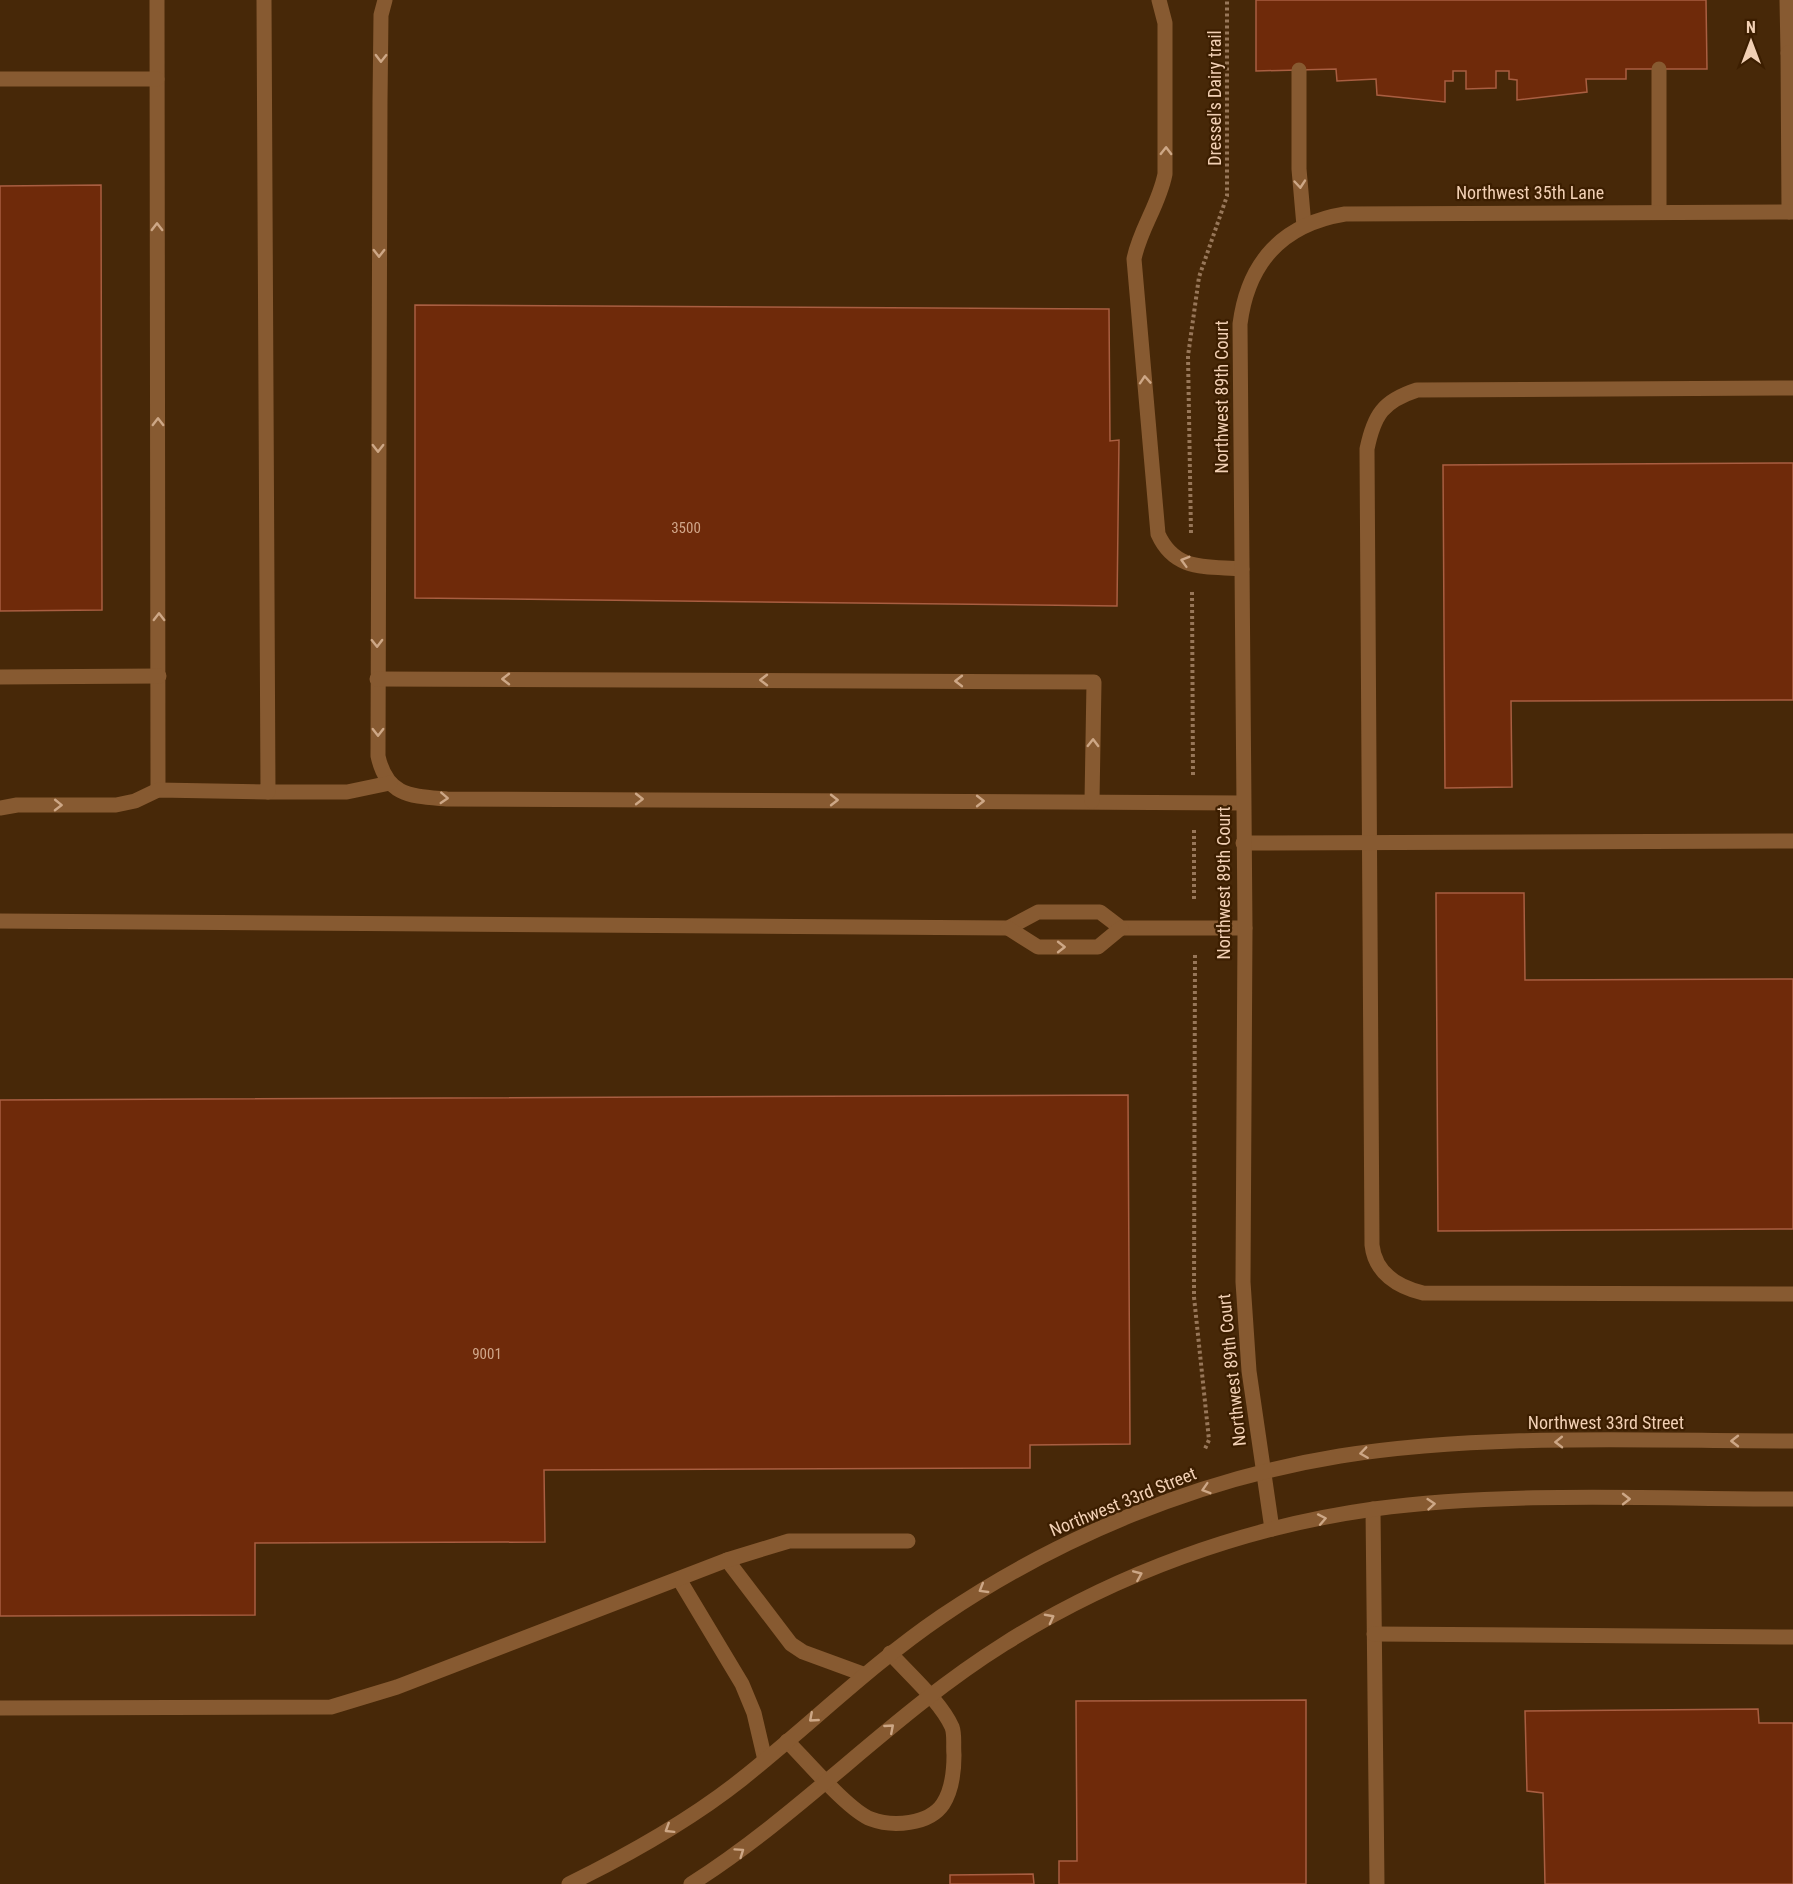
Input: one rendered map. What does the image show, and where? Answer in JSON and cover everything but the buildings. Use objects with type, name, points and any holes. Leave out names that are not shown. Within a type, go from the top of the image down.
[{"type":"street","points":[[157,0],[158,790]]},
{"type":"street","points":[[264,0],[267,792]]},
{"type":"street","points":[[385,0],[381,15],[377,679],[378,756],[382,771],[390,783],[410,796],[447,799],[1243,803]]},
{"type":"street","points":[[1159,0],[1165,22],[1165,174],[1161,195],[1137,245],[1134,259],[1158,534],[1164,547],[1174,558],[1201,566],[1242,569]]},
{"type":"street","points":[[1787,0],[1790,53],[1791,212]]},
{"type":"street","points":[[1659,69],[1659,212]]},
{"type":"street","points":[[1299,70],[1299,142],[1304,226]]},
{"type":"street","points":[[0,79],[157,79]]},
{"type":"street","name":"Northwest 35th Lane","points":[[1276,245],[1304,226],[1332,216],[1359,213],[1791,212]]},
{"type":"street","name":"Northwest 89th Court","points":[[1272,1529],[1262,1473],[1249,1371],[1243,1282],[1245,928],[1240,324],[1243,303],[1250,281],[1260,260],[1276,245]]},
{"type":"street","points":[[1793,388],[1418,390],[1400,395],[1386,405],[1376,418],[1367,449],[1372,1245],[1377,1264],[1384,1273],[1409,1290],[1423,1293],[1793,1294]]},
{"type":"street","points":[[0,677],[159,676]]},
{"type":"street","points":[[377,679],[1094,682],[1092,801]]},
{"type":"street","points":[[0,808],[17,805],[116,805],[135,801],[158,790],[347,792],[390,783]]},
{"type":"street","points":[[1243,843],[1793,841]]},
{"type":"street","points":[[0,921],[1008,928],[1038,912],[1100,912],[1121,928],[1245,928]]},
{"type":"street","points":[[1008,928],[1038,947],[1098,947],[1121,928]]},
{"type":"street","name":"Northwest 33rd Street","points":[[571,1884],[626,1856],[679,1823],[765,1760],[890,1653],[968,1599],[1055,1550],[1163,1503],[1262,1473],[1340,1456],[1443,1445],[1793,1441]]},
{"type":"street","points":[[691,1884],[753,1842],[828,1782],[928,1696],[1006,1643],[1085,1599],[1167,1563],[1272,1529],[1373,1509],[1448,1502],[1520,1500],[1793,1499]]},
{"type":"street","points":[[1373,1509],[1377,1884]]},
{"type":"street","points":[[0,1708],[331,1707],[397,1687],[727,1560],[789,1541],[908,1541]]},
{"type":"street","points":[[727,1560],[791,1644],[803,1652],[863,1674]]},
{"type":"street","points":[[679,1579],[742,1684],[754,1713],[765,1760]]},
{"type":"street","points":[[1374,1634],[1793,1637]]},
{"type":"street","points":[[787,1741],[828,1782],[869,1818],[889,1823],[918,1819],[942,1805],[951,1784],[953,1730],[928,1696],[890,1653]]},
{"type":"path","name":"Dressel's Dairy trail","points":[[1191,532],[1187,380],[1192,311],[1198,277],[1227,196],[1227,0]]},
{"type":"path","points":[[1192,589],[1193,777]]},
{"type":"path","points":[[1194,829],[1194,868]]},
{"type":"path","points":[[1195,1009],[1194,1297],[1209,1440],[1204,1451]]}]
